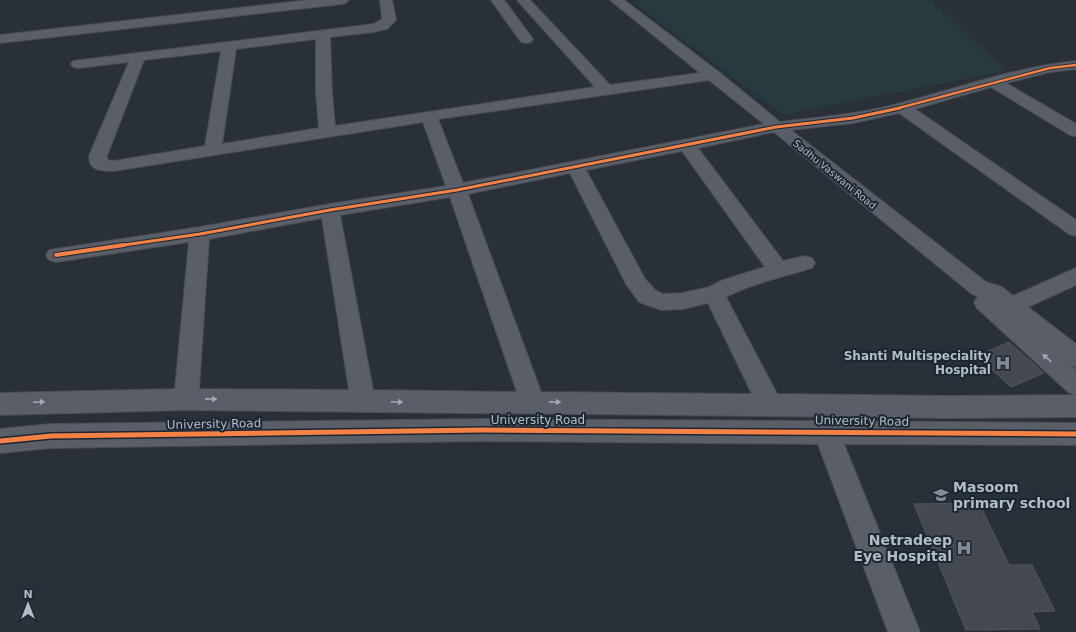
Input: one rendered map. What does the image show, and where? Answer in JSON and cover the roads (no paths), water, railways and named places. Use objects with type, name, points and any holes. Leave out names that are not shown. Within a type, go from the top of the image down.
[{"type":"street","points":[[0,40],[342,0]]},
{"type":"street","points":[[78,64],[323,36],[382,26],[389,20],[386,0]]},
{"type":"street","points":[[497,0],[526,39]]},
{"type":"street","points":[[523,0],[606,90]]},
{"type":"street","name":"Sadhu Vaswani Road","points":[[616,0],[714,75],[776,127],[979,288]]},
{"type":"street","points":[[323,36],[324,92],[328,133]]},
{"type":"street","points":[[213,150],[229,46]]},
{"type":"street","points":[[138,57],[98,156],[98,163],[105,166],[114,166],[328,133],[429,116],[714,75]]},
{"type":"street","points":[[56,255],[200,234],[330,210],[457,190],[776,127],[846,119],[902,108],[993,82],[1050,68],[1076,65]]},
{"type":"street","points":[[993,82],[1076,131]]},
{"type":"street","points":[[902,108],[1076,229]]},
{"type":"street","points":[[429,116],[532,401]]},
{"type":"street","points":[[687,145],[778,270]]},
{"type":"street","points":[[576,167],[637,284],[647,296],[661,302],[683,301],[714,294],[730,286],[778,270],[805,263]]},
{"type":"street","points":[[330,210],[363,402]]},
{"type":"street","points":[[186,399],[200,234]]},
{"type":"street","points":[[1011,306],[1076,276]]},
{"type":"street","points":[[979,288],[994,293],[1076,357]]},
{"type":"street","points":[[979,288],[983,300],[1076,385]]},
{"type":"street","points":[[714,294],[770,405]]},
{"type":"street","name":"University Road","points":[[0,404],[186,399],[363,402],[532,401],[942,407],[1076,406]]},
{"type":"street","name":"University Road","points":[[0,441],[51,436],[482,430],[826,431],[1076,434]]},
{"type":"street","points":[[826,431],[904,632]]},
{"type":"place","name":"Shanti Multispeciality Hospital","points":[[1003,363]]},
{"type":"place","name":"Masoom primary school","points":[[941,495]]},
{"type":"place","name":"Netradeep Eye Hospital","points":[[964,548]]}]
